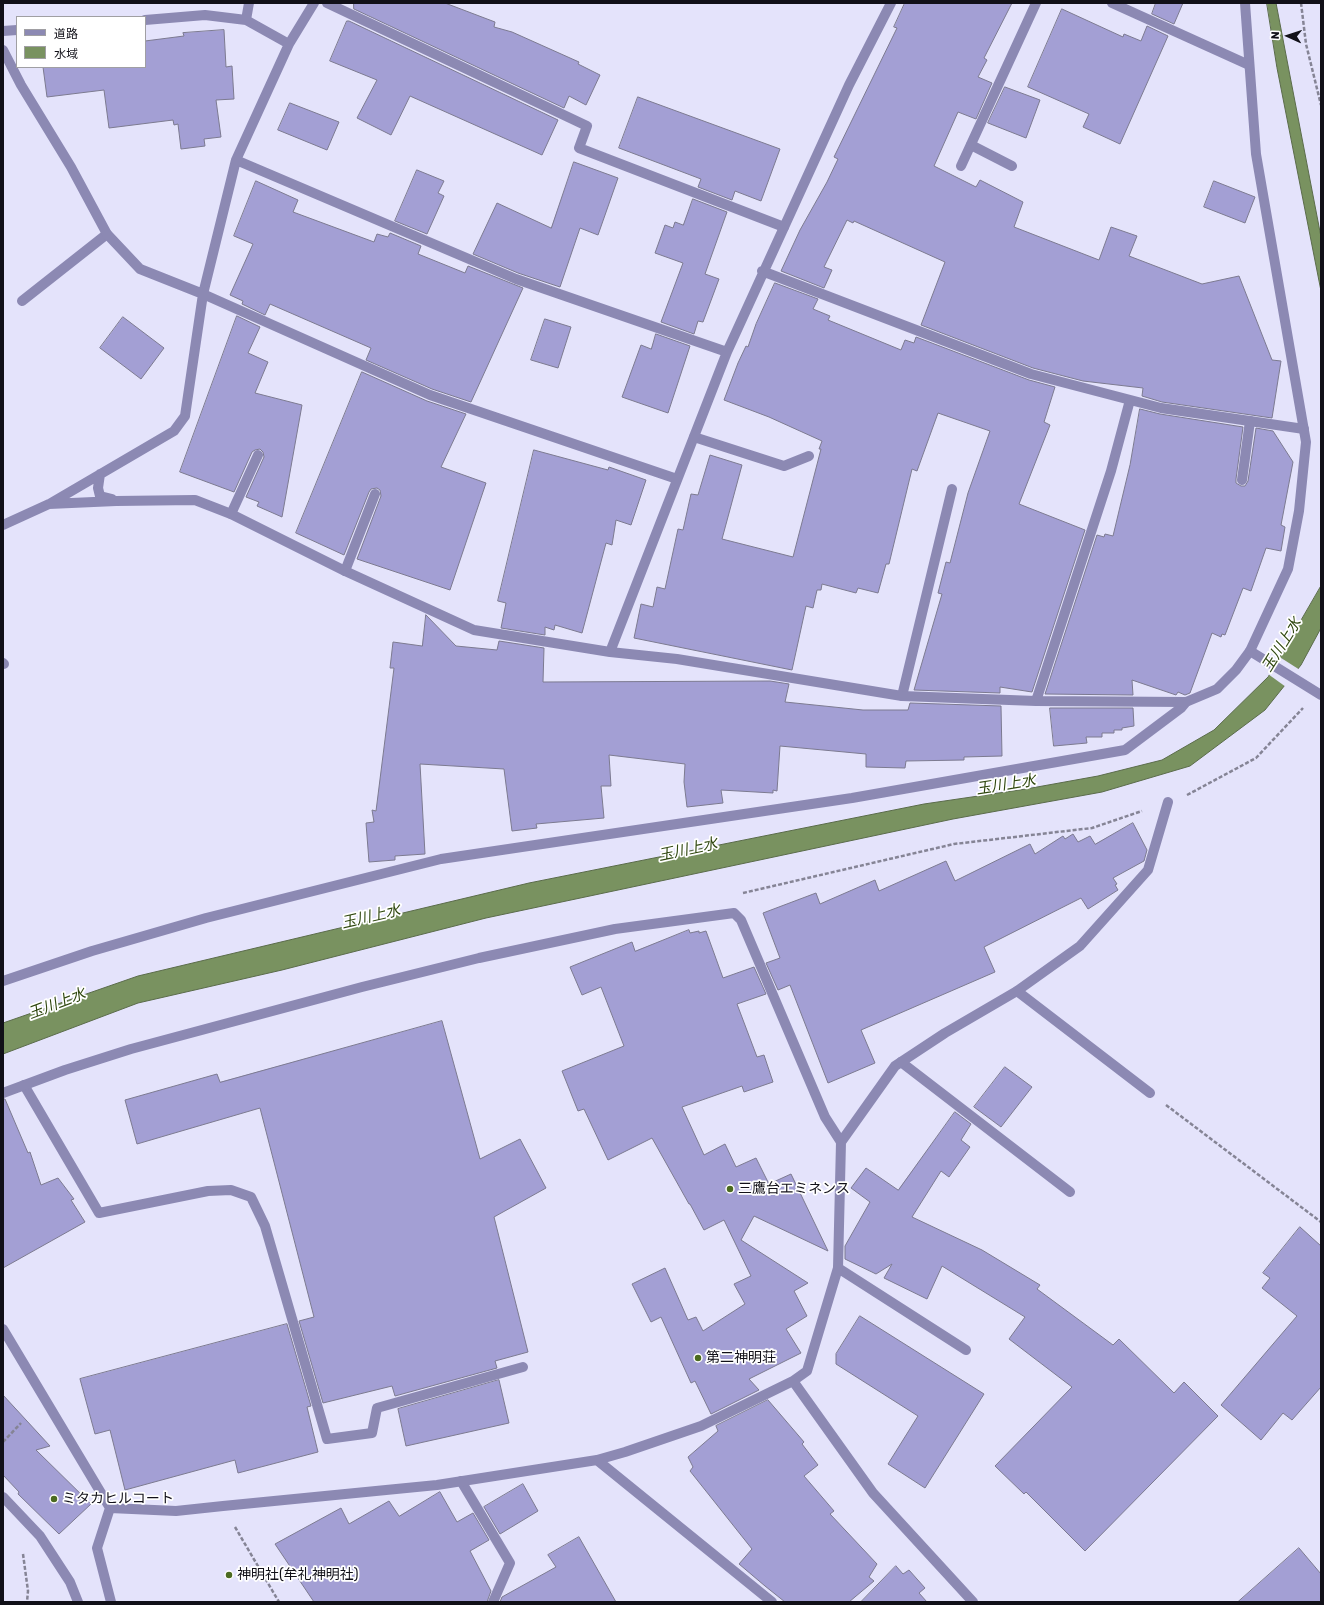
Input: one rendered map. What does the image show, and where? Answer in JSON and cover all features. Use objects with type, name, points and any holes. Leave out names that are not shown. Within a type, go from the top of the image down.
[{"type":"street","points":[[246,20],[249,3]]},
{"type":"street","points":[[3,525],[49,504],[174,431],[185,416],[203,294],[236,160],[289,44],[314,3]]},
{"type":"street","points":[[327,3],[587,126],[579,148],[784,227]]},
{"type":"street","points":[[610,652],[726,352],[849,85],[891,3]]},
{"type":"street","points":[[961,166],[1036,3]]},
{"type":"street","points":[[1112,3],[1249,65]]},
{"type":"street","points":[[49,504],[195,500],[231,514],[344,570],[474,630],[610,652],[677,659],[902,696],[1036,701],[1186,702],[1217,689],[1236,670],[1250,651],[1288,569],[1300,511],[1306,442],[1256,154],[1245,3]]},
{"type":"street","points":[[146,20],[205,15],[246,20],[289,44]]},
{"type":"street","points":[[3,31],[16,30]]},
{"type":"street","points":[[3,50],[21,85],[71,167],[107,234],[140,269],[203,294],[430,394],[677,479]]},
{"type":"street","points":[[971,145],[1012,166]]},
{"type":"street","points":[[236,160],[516,279],[726,352]]},
{"type":"street","points":[[22,301],[107,234]]},
{"type":"street","points":[[762,271],[1031,374],[1161,408],[1304,429]]},
{"type":"street","points":[[1036,701],[1111,471],[1130,400]]},
{"type":"street","points":[[1242,480],[1250,421]]},
{"type":"street","points":[[694,437],[784,466],[809,456]]},
{"type":"street","points":[[231,514],[258,455]]},
{"type":"street","points":[[100,474],[98,488],[100,496],[116,501]]},
{"type":"street","points":[[902,696],[952,489]]},
{"type":"street","points":[[344,570],[375,494]]},
{"type":"street","points":[[1250,651],[1321,695]]},
{"type":"street","points":[[3,980],[92,951],[206,918],[441,859],[852,798],[1125,750],[1181,708],[1186,702]]},
{"type":"street","points":[[841,1142],[895,1066],[945,1032],[1017,991],[1080,946],[1148,870],[1168,802]]},
{"type":"street","points":[[3,1093],[65,1070],[131,1049],[362,987],[479,958],[615,929],[734,913],[741,920],[825,1117],[841,1142],[838,1268],[807,1371],[793,1381],[701,1426],[598,1460],[437,1485],[176,1511],[110,1508]]},
{"type":"street","points":[[1017,991],[1150,1092]]},
{"type":"street","points":[[901,1062],[1070,1192]]},
{"type":"street","points":[[24,1085],[99,1213],[208,1191],[231,1190],[251,1197],[266,1226],[327,1439],[372,1432],[377,1408],[523,1367]]},
{"type":"street","points":[[838,1268],[966,1350]]},
{"type":"street","points":[[3,1329],[110,1508],[97,1548],[111,1602]]},
{"type":"street","points":[[793,1381],[873,1493],[973,1602]]},
{"type":"street","points":[[598,1460],[772,1602]]},
{"type":"street","points":[[461,1481],[510,1563],[493,1602]]},
{"type":"street","points":[[3,1497],[40,1536],[70,1582],[78,1602]]},
{"type":"path","points":[[1301,3],[1306,44],[1321,106]]},
{"type":"path","points":[[1150,1092],[1321,1222]]},
{"type":"path","points":[[3,1442],[21,1423]]},
{"type":"path","points":[[223,1506],[279,1602]]},
{"type":"path","points":[[23,1554],[28,1591],[27,1602]]},
{"type":"water","points":[[1267,3],[1276,3],[1321,237],[1321,291],[1277,68]]},
{"type":"water","points":[[1321,586],[1321,628],[1301,665],[1265,710],[1190,766],[1102,792],[953,819],[486,918],[282,970],[138,1003],[3,1054],[3,1023],[138,976],[529,883],[924,804],[1026,789],[1098,776],[1162,760],[1214,730],[1268,677]]},
{"type":"pier","points":[[1278,656],[1300,670],[1286,687],[1268,674]]},
{"type":"building","points":[[354,3],[445,3],[495,22],[494,27],[512,32],[579,62],[578,64],[600,75],[586,105],[569,96],[564,108],[354,9]]},
{"type":"building","points":[[905,3],[1012,3],[984,58],[987,60],[978,77],[992,83],[976,119],[958,112],[934,166],[976,187],[980,180],[1023,202],[1014,227],[1099,260],[1111,227],[1137,236],[1129,256],[1202,284],[1239,276],[1272,360],[1281,361],[1272,418],[1162,402],[1142,396],[1143,388],[1083,381],[1033,368],[921,325],[945,262],[854,221],[853,223],[847,220],[824,267],[832,270],[824,288],[781,271],[800,230],[838,159],[834,157],[897,28],[894,27]]},
{"type":"building","points":[[1156,3],[1183,3],[1174,24],[1152,14]]},
{"type":"building","points":[[1062,9],[1123,37],[1124,34],[1141,41],[1147,26],[1168,36],[1120,144],[1083,127],[1089,114],[1028,87]]},
{"type":"building","points":[[347,21],[558,120],[542,155],[410,96],[391,135],[357,118],[377,80],[330,61]]},
{"type":"building","points":[[224,30],[226,67],[232,66],[234,99],[216,100],[221,137],[204,139],[205,146],[181,149],[178,124],[174,125],[173,120],[109,128],[104,90],[47,97],[43,68],[146,68],[146,41],[184,36],[183,33]]},
{"type":"building","points":[[1005,87],[1040,100],[1026,138],[988,123]]},
{"type":"building","points":[[638,97],[780,149],[761,201],[735,191],[732,200],[698,187],[701,179],[619,148]]},
{"type":"building","points":[[290,103],[339,122],[327,150],[278,130]]},
{"type":"building","points":[[574,162],[618,178],[598,235],[580,228],[560,287],[518,273],[473,254],[497,203],[551,228]]},
{"type":"building","points":[[417,170],[444,181],[438,193],[444,196],[427,234],[395,221]]},
{"type":"building","points":[[256,181],[298,200],[293,212],[374,242],[377,234],[388,237],[390,233],[421,246],[418,254],[465,273],[468,266],[523,288],[471,402],[432,389],[366,360],[371,348],[270,304],[265,315],[242,304],[243,301],[230,295],[253,244],[234,236]]},
{"type":"building","points":[[1214,181],[1255,197],[1245,223],[1204,207]]},
{"type":"building","points":[[693,199],[727,212],[705,274],[719,279],[703,322],[698,321],[694,334],[661,322],[683,263],[655,253],[665,225],[673,228],[675,222],[683,225]]},
{"type":"building","points":[[775,283],[818,299],[813,309],[830,316],[828,320],[901,350],[905,340],[914,343],[916,337],[1029,380],[1055,387],[1044,422],[1050,425],[1019,504],[1085,530],[1032,692],[1000,687],[1000,693],[914,690],[942,594],[938,593],[946,562],[950,563],[968,493],[990,431],[938,413],[917,471],[912,469],[889,564],[886,564],[878,593],[858,588],[856,593],[822,584],[821,590],[817,590],[813,608],[806,606],[792,670],[634,638],[641,604],[653,607],[657,587],[665,589],[678,529],[683,530],[691,494],[698,495],[710,455],[742,465],[722,539],[793,557],[822,441],[769,417],[724,400],[738,363],[746,346],[748,347],[756,324]]},
{"type":"building","points":[[237,316],[260,327],[248,353],[268,362],[255,393],[302,405],[282,517],[257,506],[259,502],[246,497],[264,457],[263,452],[260,449],[252,452],[234,492],[180,472]]},
{"type":"building","points":[[123,317],[164,348],[141,379],[100,348]]},
{"type":"building","points":[[545,319],[571,327],[558,368],[531,360]]},
{"type":"building","points":[[656,334],[690,346],[668,413],[622,397],[641,345],[651,349]]},
{"type":"building","points":[[362,372],[427,401],[466,414],[441,467],[486,483],[450,590],[357,559],[381,496],[380,490],[377,488],[371,489],[369,492],[344,555],[296,533]]},
{"type":"building","points":[[1140,409],[1160,414],[1243,427],[1236,479],[1236,483],[1241,486],[1245,486],[1248,481],[1256,428],[1273,431],[1293,462],[1281,525],[1285,527],[1281,551],[1266,548],[1251,591],[1243,588],[1225,635],[1222,634],[1221,637],[1212,633],[1190,693],[1185,695],[1178,692],[1176,695],[1132,680],[1133,695],[1045,694],[1097,535],[1104,537],[1105,534],[1113,536],[1130,465]]},
{"type":"building","points":[[534,450],[608,470],[609,467],[646,480],[631,525],[616,520],[612,545],[606,543],[582,633],[555,625],[554,630],[545,627],[545,635],[501,628],[506,603],[498,601]]},
{"type":"building","points":[[426,615],[456,646],[497,650],[499,641],[544,648],[543,682],[770,681],[789,684],[785,702],[863,710],[908,710],[910,703],[1001,706],[1002,756],[964,757],[964,760],[906,761],[905,768],[866,767],[866,754],[780,746],[777,791],[773,790],[773,793],[721,790],[723,803],[687,807],[684,782],[685,764],[609,755],[611,786],[601,786],[604,818],[536,824],[537,828],[512,831],[504,769],[420,764],[425,854],[395,856],[395,860],[369,862],[366,823],[374,822],[372,810],[376,811],[394,668],[390,668],[393,642],[422,646]]},
{"type":"building","points":[[1050,708],[1133,708],[1134,726],[1122,728],[1122,730],[1114,730],[1114,733],[1102,733],[1102,737],[1086,737],[1087,743],[1054,746]]},
{"type":"building","points":[[1133,823],[1147,850],[1144,861],[1113,878],[1117,884],[1115,885],[1118,890],[1088,909],[1081,898],[984,947],[995,972],[861,1030],[875,1063],[828,1083],[790,985],[778,990],[766,963],[780,958],[763,913],[816,893],[820,904],[875,880],[879,891],[946,861],[955,881],[1030,844],[1035,854],[1063,836],[1065,839],[1073,834],[1078,842],[1090,836],[1095,844]]},
{"type":"building","points":[[689,930],[690,933],[706,931],[723,978],[754,967],[766,994],[737,1004],[757,1057],[764,1055],[773,1082],[744,1092],[742,1086],[682,1107],[704,1155],[725,1144],[736,1167],[756,1158],[769,1184],[791,1174],[828,1251],[754,1216],[741,1240],[808,1283],[794,1291],[807,1316],[786,1329],[801,1353],[749,1379],[759,1390],[711,1414],[695,1381],[691,1383],[661,1317],[651,1322],[632,1284],[665,1268],[688,1320],[696,1317],[703,1331],[745,1304],[734,1284],[751,1276],[724,1220],[704,1230],[652,1138],[608,1160],[584,1109],[578,1111],[562,1071],[624,1046],[601,987],[582,995],[570,967],[632,942],[635,951]]},
{"type":"building","points":[[442,1021],[480,1159],[520,1139],[546,1188],[494,1217],[528,1352],[495,1361],[497,1368],[395,1396],[392,1386],[323,1403],[299,1321],[314,1317],[260,1108],[137,1144],[125,1100],[217,1074],[220,1082]]},
{"type":"building","points":[[1005,1067],[1032,1087],[1001,1127],[974,1107]]},
{"type":"building","points":[[3,1099],[5,1099],[28,1153],[30,1152],[41,1185],[58,1178],[74,1199],[71,1200],[85,1222],[3,1268]]},
{"type":"building","points":[[955,1112],[971,1124],[961,1140],[970,1147],[949,1177],[941,1171],[912,1217],[982,1250],[1040,1285],[1037,1289],[1113,1345],[1119,1339],[1174,1393],[1184,1382],[1218,1416],[1085,1551],[1026,1492],[1024,1494],[995,1466],[1072,1387],[1009,1339],[1025,1317],[942,1266],[927,1299],[884,1278],[892,1264],[876,1274],[845,1259],[845,1246],[870,1202],[851,1188],[866,1168],[898,1190]]},
{"type":"building","points":[[1300,1227],[1321,1246],[1321,1387],[1292,1420],[1283,1413],[1261,1440],[1221,1405],[1297,1316],[1262,1288],[1270,1278],[1263,1273]]},
{"type":"building","points":[[860,1316],[984,1394],[925,1488],[888,1464],[918,1416],[836,1364],[836,1354]]},
{"type":"building","points":[[287,1324],[311,1406],[307,1407],[318,1452],[238,1473],[235,1460],[125,1490],[110,1430],[95,1434],[80,1379]]},
{"type":"building","points":[[499,1380],[509,1423],[406,1446],[398,1409]]},
{"type":"building","points":[[3,1395],[50,1446],[36,1450],[91,1504],[59,1534],[18,1494],[19,1492],[3,1475]]},
{"type":"building","points":[[768,1400],[804,1442],[802,1444],[818,1465],[804,1476],[834,1511],[830,1514],[877,1564],[869,1577],[874,1581],[849,1602],[785,1602],[765,1586],[739,1564],[752,1549],[690,1471],[693,1467],[688,1457],[718,1431],[716,1426]]},
{"type":"building","points":[[523,1484],[538,1511],[500,1534],[484,1507]]},
{"type":"building","points":[[440,1492],[457,1522],[473,1513],[489,1540],[470,1551],[491,1591],[487,1602],[314,1602],[275,1544],[341,1508],[349,1524],[389,1501],[399,1516]]},
{"type":"building","points":[[579,1537],[616,1602],[500,1602],[502,1597],[556,1567],[548,1555]]},
{"type":"building","points":[[1299,1548],[1321,1574],[1321,1602],[1238,1602]]},
{"type":"building","points":[[896,1566],[903,1574],[909,1570],[925,1588],[919,1593],[927,1602],[861,1602]]},
{"type":"place","name":"三鷹台エミネンス","points":[[730,1189]]},
{"type":"place","name":"第二神明荘","points":[[698,1358]]},
{"type":"place","name":"ミタカヒルコート","points":[[54,1499]]},
{"type":"place","name":"神明社(牟礼神明社)","points":[[229,1575]]},
{"type":"water label","name":"玉川上水","points":[[1282,645]]},
{"type":"water label","name":"玉川上水","points":[[1006,785]]},
{"type":"water label","name":"玉川上水","points":[[688,850]]},
{"type":"water label","name":"玉川上水","points":[[371,917]]},
{"type":"water label","name":"玉川上水","points":[[57,1004]]}]
